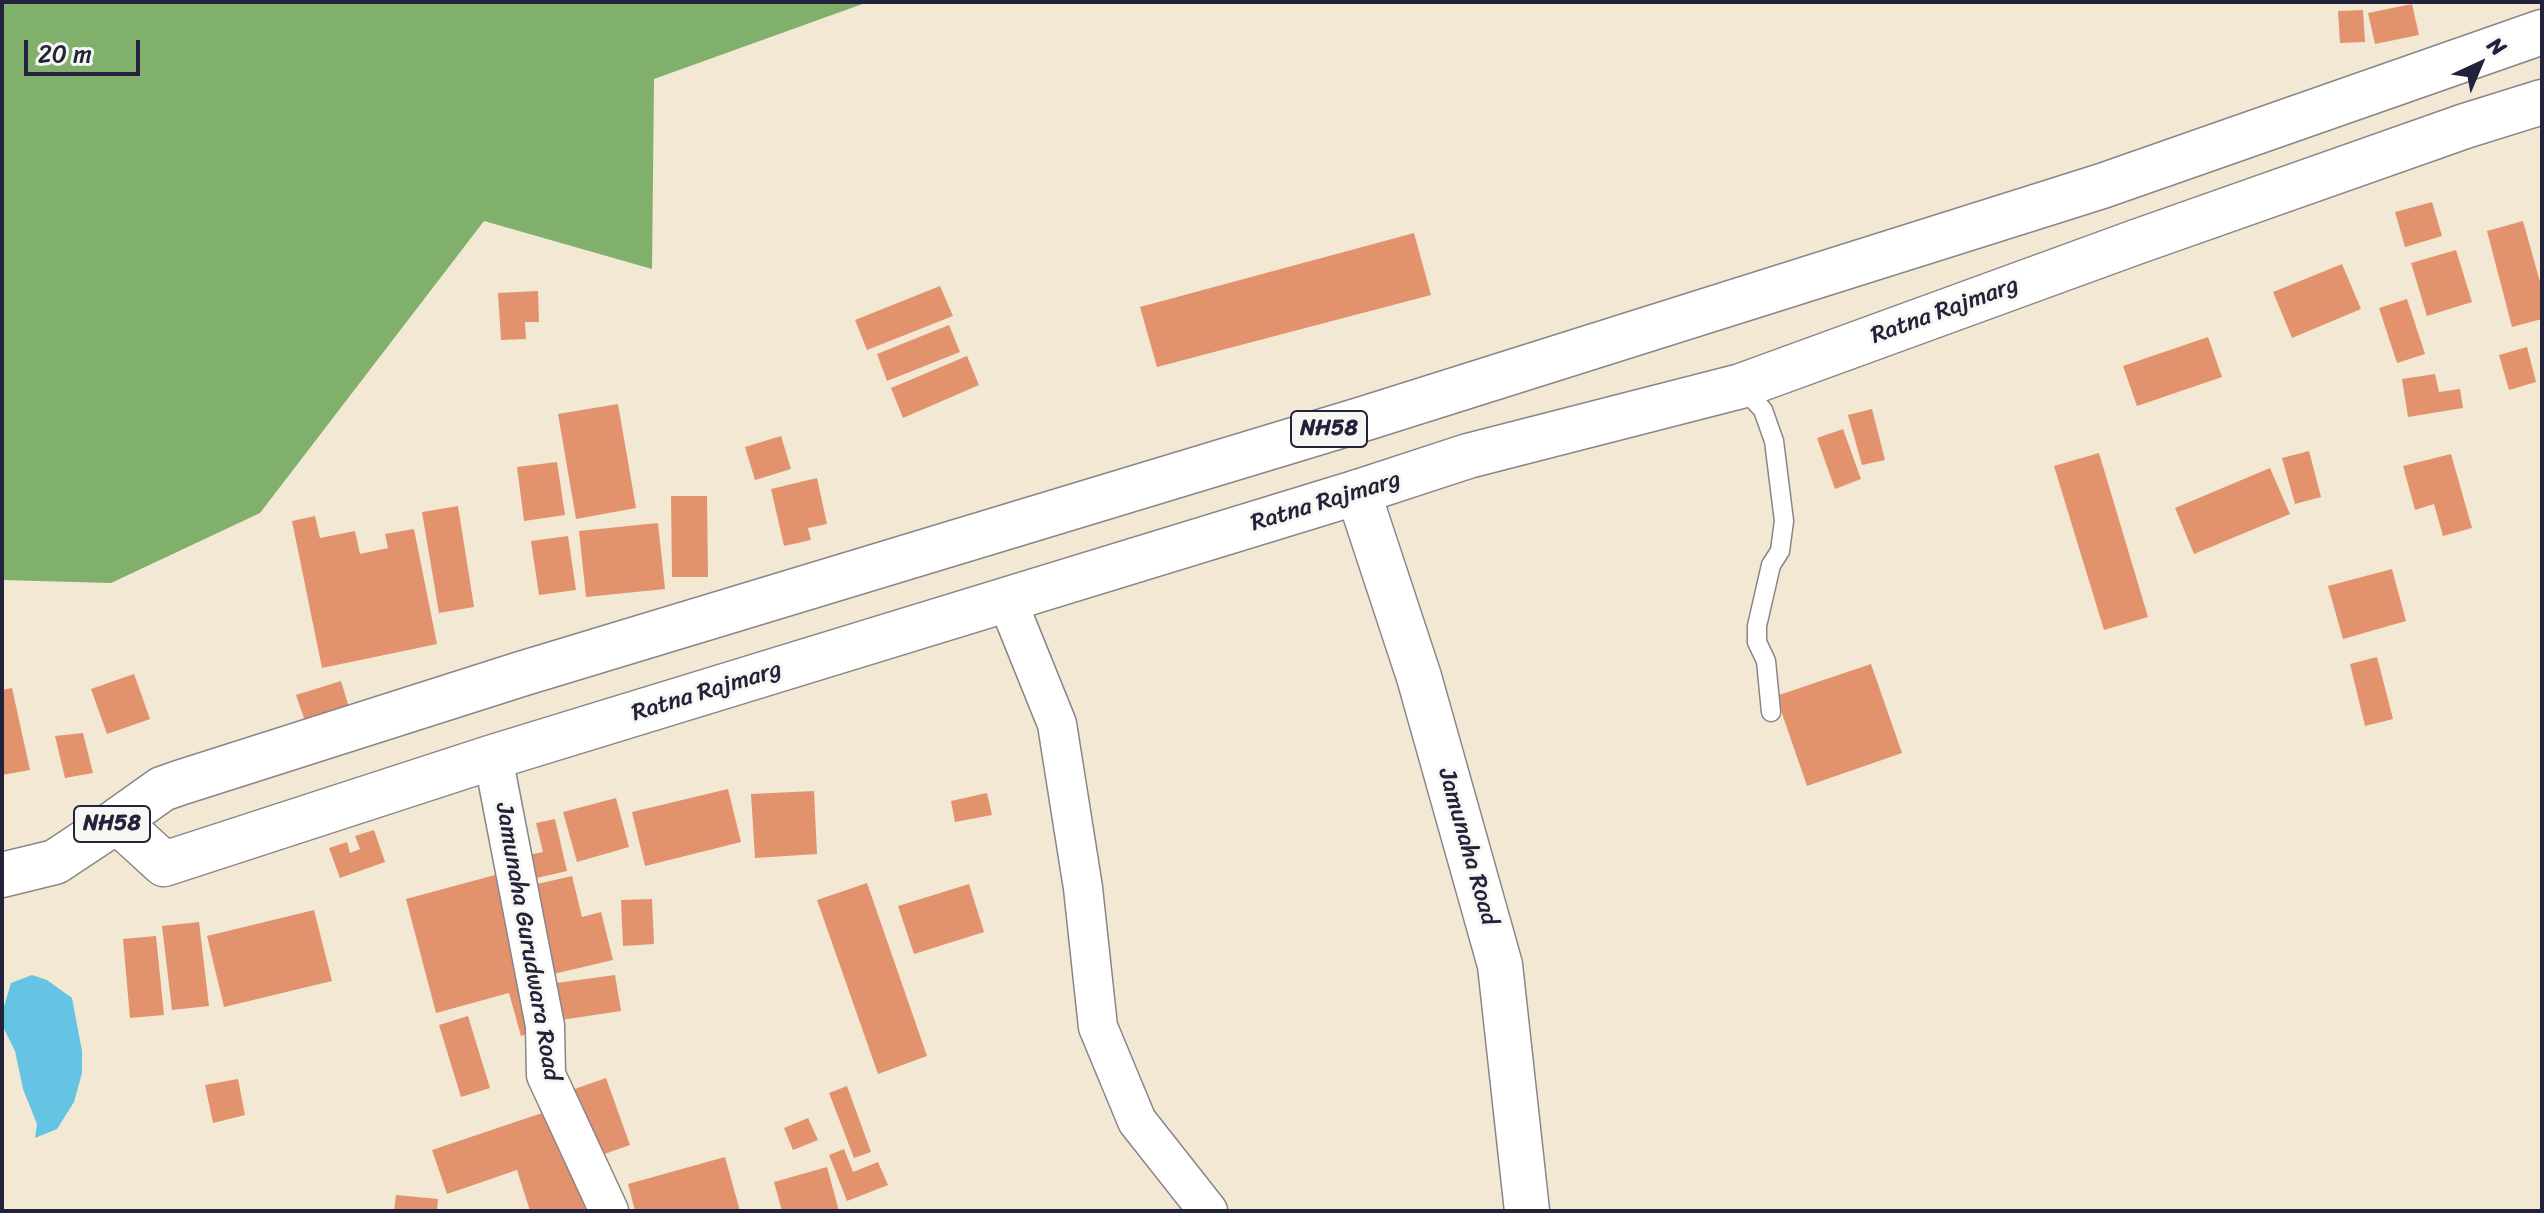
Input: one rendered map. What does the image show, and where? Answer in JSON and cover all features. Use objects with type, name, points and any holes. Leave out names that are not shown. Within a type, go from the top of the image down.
[{"type":"main road","name":"NH58","points":[[2,875],[55,862],[162,789],[179,783],[521,674],[1363,419],[2102,186],[2542,32]]},
{"type":"main road","name":"Ratna Rajmarg","points":[[117,821],[164,864],[493,757],[1468,456],[1741,386],[2136,242],[2465,126],[2542,102]]},
{"type":"main road","name":"Jamunaha Road","points":[[1358,492],[1419,677],[1500,965],[1527,1211]]},
{"type":"street","points":[[1007,600],[1057,724],[1083,888],[1098,1027],[1137,1121],[1208,1211]]},
{"type":"street","name":"Jamunaha Gurudwara Road","points":[[493,757],[545,1026],[546,1075],[609,1211]]},
{"type":"lane","points":[[1741,386],[1763,410],[1774,441],[1784,521],[1780,551],[1771,565],[1757,626],[1757,642],[1766,661],[1771,712]]},
{"type":"green space","points":[[2,2],[868,2],[654,79],[652,269],[484,221],[260,513],[111,583],[2,580]]},
{"type":"water","points":[[32,975],[47,980],[72,998],[82,1051],[82,1073],[74,1102],[57,1129],[35,1138],[37,1124],[23,1089],[15,1051],[4,1029],[2,1013],[11,983]]},
{"type":"building","points":[[2412,4],[2419,35],[2375,44],[2368,13]]},
{"type":"building","points":[[2363,10],[2365,42],[2340,43],[2338,11]]},
{"type":"building","points":[[2432,202],[2442,236],[2405,247],[2395,212]]},
{"type":"building","points":[[2523,221],[2542,289],[2542,319],[2512,327],[2487,231]]},
{"type":"building","points":[[1414,233],[1431,295],[1157,367],[1140,307]]},
{"type":"building","points":[[2456,250],[2472,302],[2427,316],[2411,263]]},
{"type":"building","points":[[2342,264],[2361,309],[2292,338],[2273,292]]},
{"type":"building","points":[[940,286],[953,316],[867,350],[855,320]]},
{"type":"building","points":[[538,291],[539,322],[525,322],[526,339],[501,340],[498,293]]},
{"type":"building","points":[[2407,299],[2425,354],[2397,363],[2379,308]]},
{"type":"building","points":[[949,325],[960,352],[887,381],[877,354]]},
{"type":"building","points":[[2208,337],[2222,377],[2137,406],[2123,366]]},
{"type":"building","points":[[2527,347],[2536,382],[2509,390],[2499,355]]},
{"type":"building","points":[[967,356],[979,385],[903,418],[891,388]]},
{"type":"building","points":[[2435,374],[2439,392],[2460,389],[2463,408],[2408,417],[2402,379]]},
{"type":"building","points":[[618,404],[636,508],[576,519],[558,414]]},
{"type":"building","points":[[1872,409],[1885,460],[1862,465],[1848,415]]},
{"type":"building","points":[[1843,429],[1861,479],[1835,489],[1817,438]]},
{"type":"building","points":[[781,436],[791,469],[755,480],[745,447]]},
{"type":"building","points":[[2309,451],[2321,497],[2295,504],[2282,458]]},
{"type":"building","points":[[2099,453],[2148,617],[2104,630],[2054,466]]},
{"type":"building","points":[[2451,454],[2472,528],[2443,536],[2434,504],[2415,510],[2403,466]]},
{"type":"building","points":[[557,462],[565,515],[524,521],[517,467]]},
{"type":"building","points":[[2270,468],[2290,514],[2194,554],[2175,508]]},
{"type":"building","points":[[817,478],[827,524],[808,528],[811,540],[784,546],[771,489]]},
{"type":"building","points":[[671,496],[707,496],[708,577],[672,577]]},
{"type":"building","points":[[458,506],[474,607],[439,613],[422,512]]},
{"type":"building","points":[[315,516],[320,538],[355,531],[360,554],[388,548],[385,534],[414,529],[437,644],[322,668],[292,521]]},
{"type":"building","points":[[658,523],[665,589],[586,597],[579,531]]},
{"type":"building","points":[[568,536],[576,590],[539,595],[531,541]]},
{"type":"building","points":[[2392,569],[2406,621],[2343,639],[2328,586]]},
{"type":"building","points":[[2377,657],[2393,719],[2365,726],[2350,664]]},
{"type":"building","points":[[1871,664],[1902,753],[1807,786],[1776,696]]},
{"type":"building","points":[[134,674],[150,719],[107,734],[91,689]]},
{"type":"building","points":[[341,681],[351,714],[307,727],[296,695]]},
{"type":"building","points":[[12,688],[30,770],[2,775],[2,690]]},
{"type":"building","points":[[83,733],[93,773],[65,778],[55,736]]},
{"type":"building","points":[[728,789],[741,842],[645,866],[632,812]]},
{"type":"building","points":[[814,791],[817,854],[755,858],[751,794]]},
{"type":"building","points":[[987,793],[992,815],[955,822],[951,801]]},
{"type":"building","points":[[616,798],[629,847],[577,862],[563,812]]},
{"type":"building","points":[[555,819],[567,871],[528,880],[523,856],[543,852],[536,823]]},
{"type":"building","points":[[374,830],[385,862],[340,878],[329,848],[347,842],[350,853],[360,849],[355,836]]},
{"type":"building","points":[[495,875],[536,1031],[521,1036],[509,993],[436,1013],[406,899]]},
{"type":"building","points":[[572,876],[582,917],[601,912],[613,960],[545,976],[524,887]]},
{"type":"building","points":[[867,883],[927,1056],[878,1074],[817,900]]},
{"type":"building","points":[[969,884],[984,932],[914,954],[898,906]]},
{"type":"building","points":[[652,899],[654,944],[623,946],[621,900]]},
{"type":"building","points":[[314,910],[332,981],[224,1007],[207,936]]},
{"type":"building","points":[[199,922],[209,1006],[172,1010],[162,926]]},
{"type":"building","points":[[156,936],[164,1015],[130,1018],[123,939]]},
{"type":"building","points":[[615,975],[621,1011],[561,1020],[556,983]]},
{"type":"building","points":[[468,1016],[490,1088],[461,1097],[439,1025]]},
{"type":"building","points":[[606,1078],[630,1145],[593,1158],[569,1091]]},
{"type":"building","points":[[238,1079],[245,1115],[213,1123],[205,1085]]},
{"type":"building","points":[[847,1086],[871,1152],[854,1158],[829,1093]]},
{"type":"building","points":[[551,1110],[586,1211],[530,1211],[517,1170],[447,1194],[432,1150]]},
{"type":"building","points":[[808,1118],[818,1140],[793,1150],[784,1128]]},
{"type":"building","points":[[844,1149],[853,1172],[878,1162],[888,1185],[847,1201],[829,1155]]},
{"type":"building","points":[[725,1157],[740,1211],[635,1211],[628,1184]]},
{"type":"building","points":[[827,1167],[839,1211],[782,1211],[774,1182]]},
{"type":"building","points":[[396,1195],[438,1199],[437,1211],[394,1211]]}]
